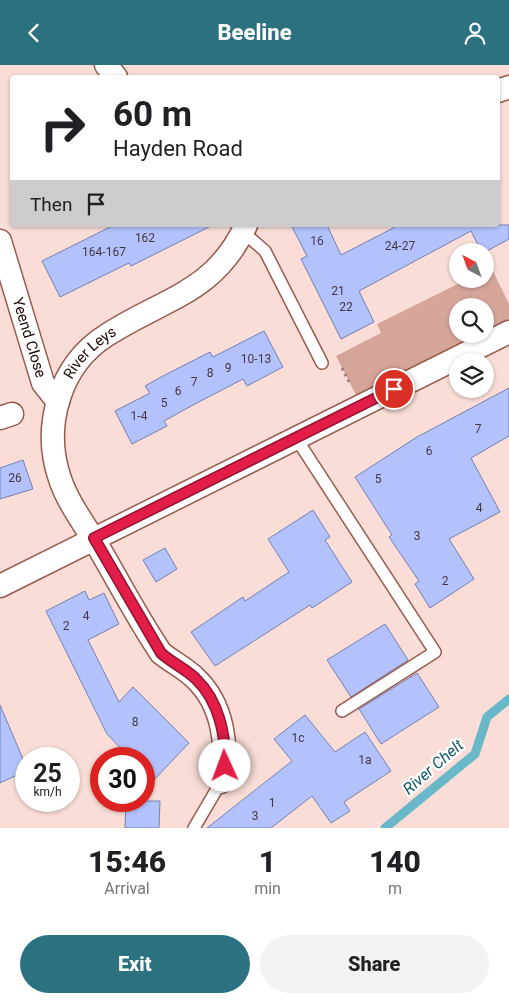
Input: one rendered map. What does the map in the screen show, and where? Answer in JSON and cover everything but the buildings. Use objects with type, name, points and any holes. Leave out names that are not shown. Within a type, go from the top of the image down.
[{"type":"street","points":[[106,65],[114,75]]},
{"type":"street","name":"River Leys","points":[[221,782],[225,766],[223,733],[208,695],[195,677],[175,665],[161,653],[60,479],[52,442],[53,421],[58,402],[69,376],[90,349],[106,335],[189,291],[209,277],[225,261],[245,229]]},
{"type":"street","name":"Yeend Close","points":[[0,241],[42,383],[58,402]]},
{"type":"street","points":[[0,586],[509,331]]},
{"type":"lane","points":[[245,229],[265,251],[322,363]]},
{"type":"lane","points":[[296,438],[435,652],[342,711]]},
{"type":"lane","points":[[194,828],[221,782]]},
{"type":"path","points":[[322,363],[336,356],[360,405]]},
{"type":"shaded area","points":[[494,273],[509,304],[509,332],[494,339],[494,298],[449,298],[449,343],[487,343],[466,353],[449,353],[449,362],[361,405],[336,356],[381,333],[377,324],[450,288],[494,288]]},
{"type":"waterway","name":"River Chelt","points":[[385,828],[475,754],[487,717],[509,699]]},
{"type":"route","points":[[225,766],[223,733],[219,718],[208,695],[195,677],[175,665],[161,653],[94,538],[394,389]]}]
